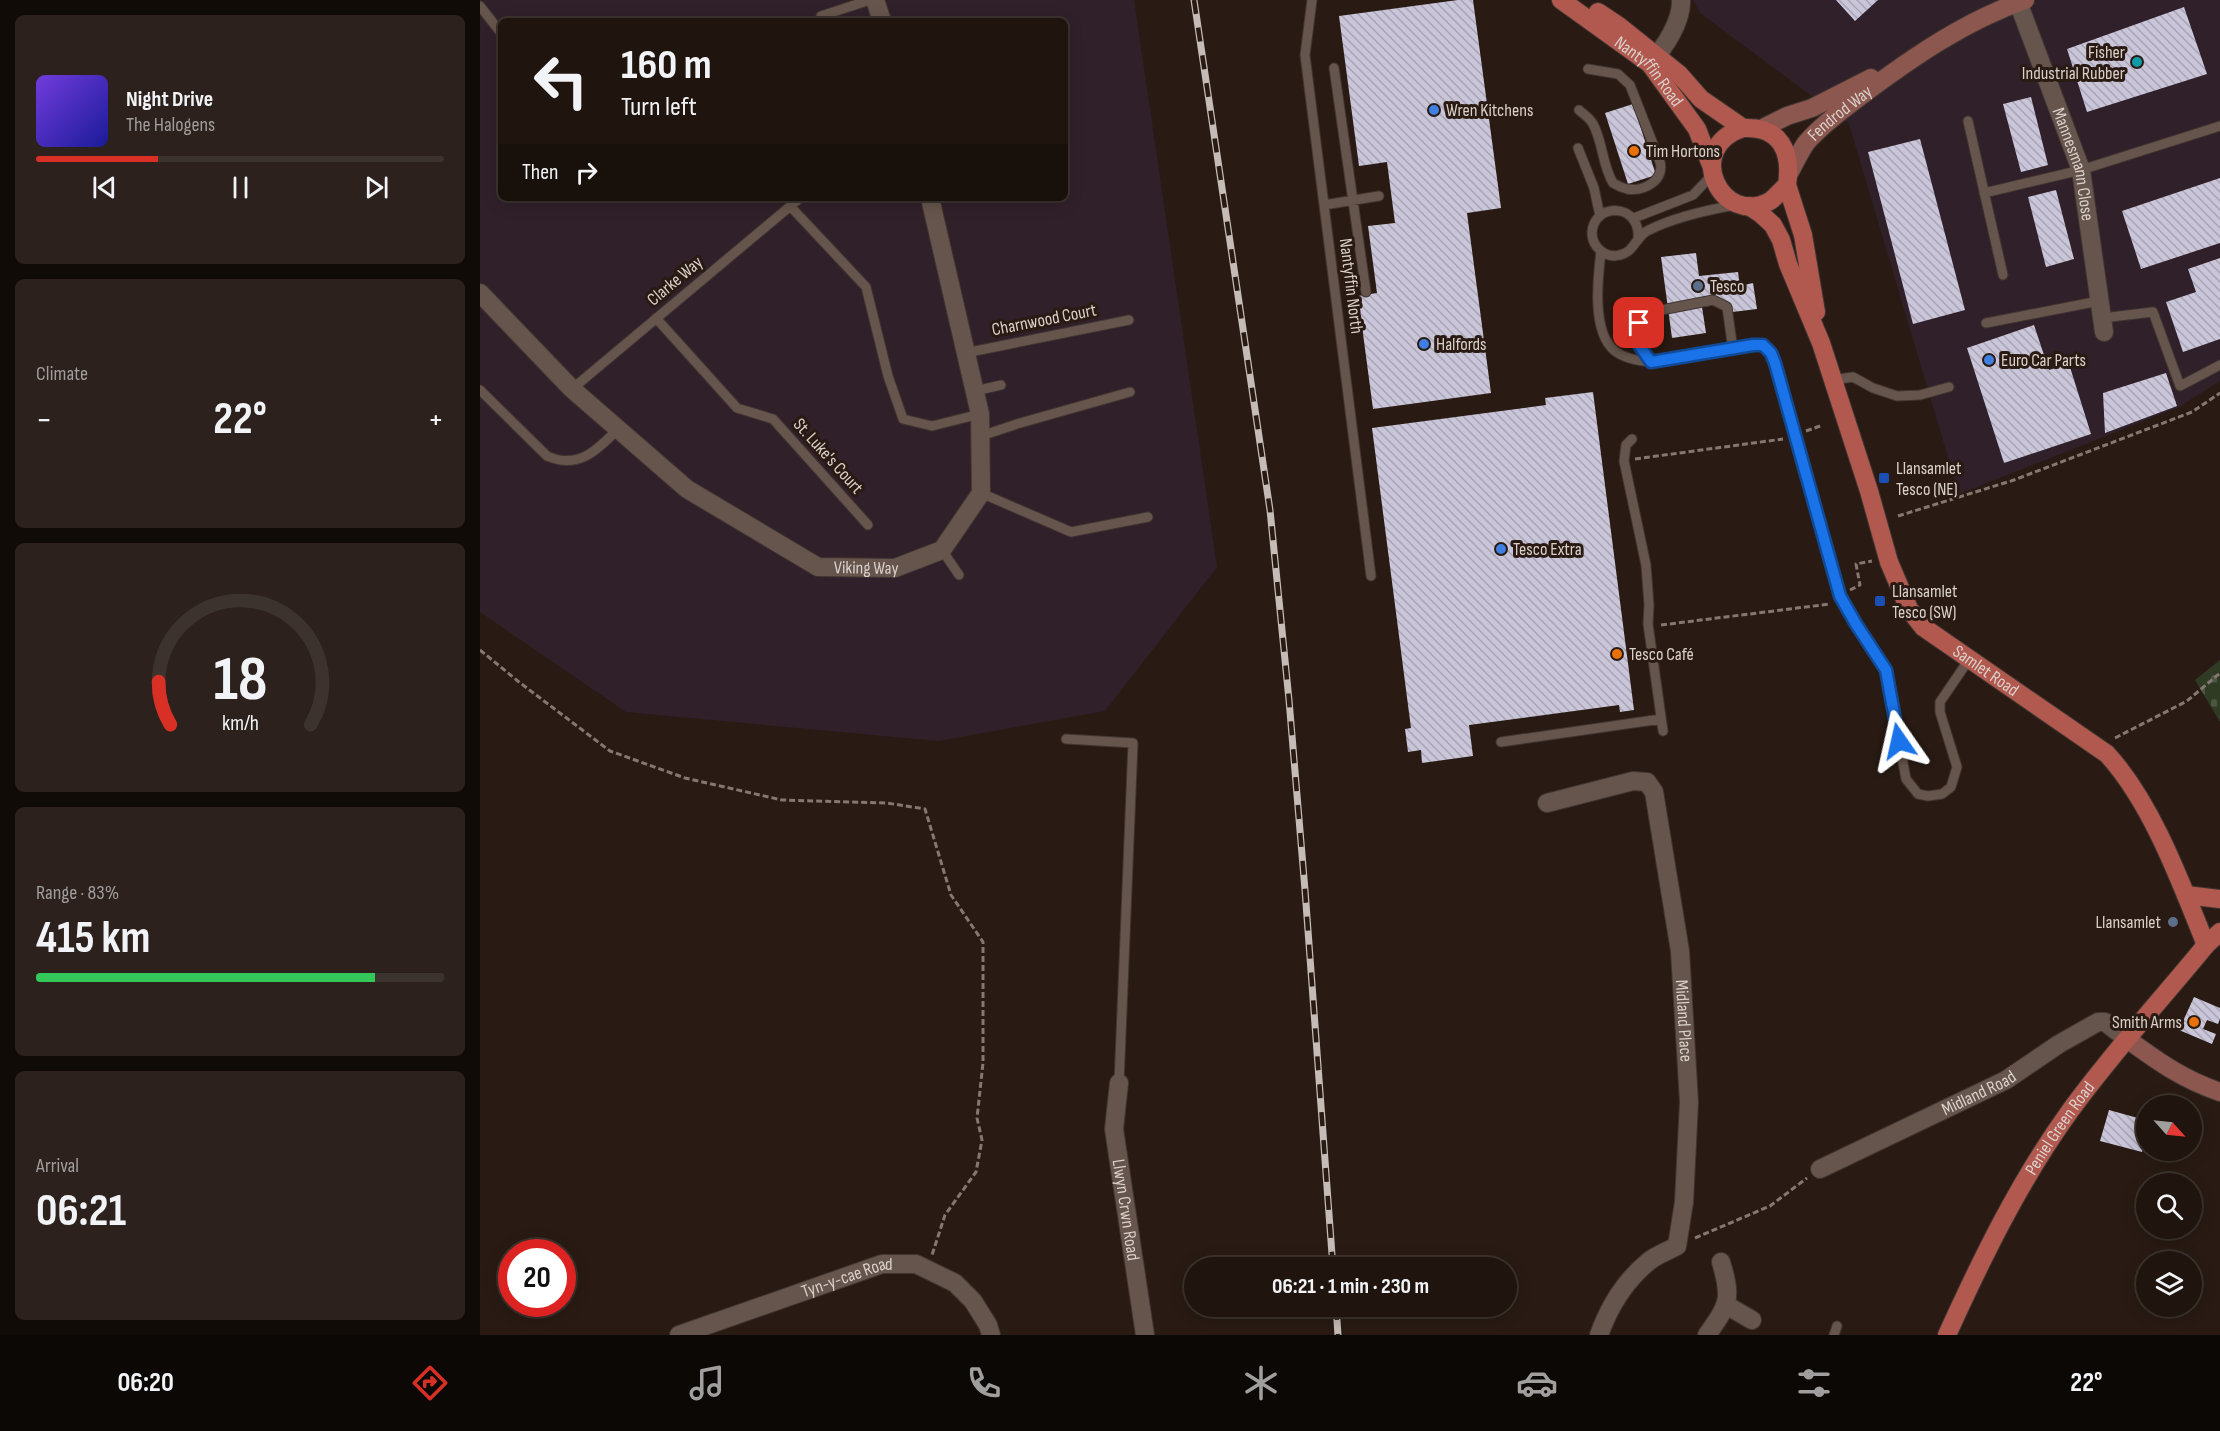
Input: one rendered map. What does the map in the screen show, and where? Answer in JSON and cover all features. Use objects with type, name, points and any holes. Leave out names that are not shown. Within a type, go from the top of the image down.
[{"type":"main road","name":"Nantyffin Road","points":[[1561,0],[1679,74],[1701,99],[1752,129]]},
{"type":"main road","name":"Nantyffin Road","points":[[1580,0],[1619,26],[1654,60],[1697,129],[1712,170]]},
{"type":"main road","points":[[1752,129],[1772,134],[1786,152],[1789,164],[1787,180],[1770,201],[1744,205],[1722,193],[1712,170],[1713,154],[1725,137],[1752,129]]},
{"type":"main road","name":"Samlet Road","points":[[1787,180],[1803,235],[1821,343]]},
{"type":"main road","name":"Samlet Road","points":[[1744,205],[1761,214],[1773,225],[1781,240],[1788,264],[1821,343],[1869,491],[1889,562],[1909,609],[1923,627],[2098,747],[2123,771],[2136,791],[2174,865],[2206,945]]},
{"type":"main road","points":[[2186,895],[2220,899]]},
{"type":"main road","points":[[2206,945],[2220,932]]},
{"type":"main road","name":"Peniel Green Road","points":[[1947,1335],[1992,1241],[2032,1169],[2068,1113],[2099,1071],[2206,945]]},
{"type":"street","points":[[873,0],[881,18]]},
{"type":"street","points":[[1654,60],[1678,17],[1681,0]]},
{"type":"street","name":"Fendrod Way","points":[[1787,180],[1805,145],[1823,125],[1906,63],[1959,29],[2021,1]]},
{"type":"street","name":"Mannesmann Close","points":[[2021,1],[2081,170],[2102,317]]},
{"type":"street","name":"Fendrod Way","points":[[1752,129],[1799,114],[1875,75],[1906,63]]},
{"type":"street","points":[[931,201],[980,414],[981,436],[981,493],[942,550]]},
{"type":"street","name":"Viking Way","points":[[480,293],[572,389],[687,489],[818,567],[895,568],[942,550]]},
{"type":"street","name":"Midland Place","points":[[1546,803],[1633,781],[1647,782],[1654,792],[1680,951],[1689,1102],[1684,1202],[1677,1246]]},
{"type":"street","name":"Midland Road","points":[[1820,1169],[2006,1080],[2059,1044],[2098,1022],[2105,1022],[2127,1039]]},
{"type":"street","points":[[2127,1039],[2171,1071],[2220,1092]]},
{"type":"street","name":"Llwyn Crwn Road","points":[[1119,1083],[1114,1129],[1144,1335]]},
{"type":"street","points":[[1599,1335],[1608,1312],[1628,1282],[1649,1261],[1677,1246]]},
{"type":"street","points":[[1707,1335],[1728,1300],[1728,1285],[1721,1262]]},
{"type":"street","name":"Tyn-y-cae Road","points":[[679,1335],[882,1264],[916,1264],[955,1283],[973,1301],[988,1325],[991,1335]]},
{"type":"street","points":[[1726,1305],[1752,1320]]},
{"type":"lane","points":[[822,18],[821,16],[873,0]]},
{"type":"lane","name":"Nantyffin North","points":[[1312,0],[1305,55],[1371,576]]},
{"type":"lane","points":[[480,6],[498,29]]},
{"type":"lane","points":[[1334,68],[1366,292]]},
{"type":"lane","points":[[1579,110],[1592,122],[1607,171],[1614,183],[1632,190],[1656,180],[1661,168],[1634,91],[1618,74],[1588,69]]},
{"type":"lane","points":[[1968,121],[2002,275]]},
{"type":"lane","points":[[1984,194],[2081,170],[2220,126]]},
{"type":"lane","points":[[1578,148],[1594,188],[1600,216]]},
{"type":"lane","points":[[1634,218],[1693,195],[1712,170]]},
{"type":"lane","points":[[1324,205],[1379,196]]},
{"type":"lane","name":"Clarke Way","points":[[572,389],[796,201]]},
{"type":"lane","points":[[1638,240],[1634,218],[1621,211],[1614,210],[1600,216],[1593,227],[1592,234],[1596,246],[1601,251],[1615,256],[1622,255],[1629,252],[1645,232],[1702,210],[1744,205]]},
{"type":"lane","points":[[790,206],[866,287],[888,376],[903,419],[932,426],[980,414]]},
{"type":"lane","points":[[1601,251],[1597,283],[1599,318],[1603,333],[1614,350],[1640,361],[1651,362],[1763,345],[1771,353],[1797,435],[1840,596],[1886,670],[1906,779],[1918,794],[1928,796],[1942,794],[1951,787],[1955,777],[1957,767],[1940,712],[1940,702],[1970,658]]},
{"type":"lane","points":[[1651,362],[1637,342],[1639,323],[1651,312],[1713,300],[1727,307],[1733,350]]},
{"type":"lane","points":[[1986,323],[2153,312],[2180,386],[2220,365]]},
{"type":"lane","name":"St. Luke's Court","points":[[656,318],[737,408],[773,418],[868,525]]},
{"type":"lane","name":"Charnwood Court","points":[[965,353],[1129,320]]},
{"type":"lane","points":[[1832,380],[1853,377],[1873,388],[1897,396],[1920,395],[1949,387]]},
{"type":"lane","points":[[975,391],[1001,385]]},
{"type":"lane","points":[[480,390],[547,456],[560,462],[578,460],[596,451],[618,429]]},
{"type":"lane","points":[[981,436],[1130,392]]},
{"type":"lane","points":[[1632,439],[1626,445],[1624,461],[1646,565],[1648,624],[1663,731]]},
{"type":"lane","points":[[981,493],[1071,532],[1148,517]]},
{"type":"lane","points":[[942,550],[959,576]]},
{"type":"lane","points":[[1502,742],[1661,719]]},
{"type":"lane","points":[[1066,739],[1133,743],[1119,1083]]},
{"type":"path","points":[[1898,516],[2014,480],[2192,412],[2220,393]]},
{"type":"path","points":[[1624,461],[1779,440],[1823,424]]},
{"type":"path","points":[[1648,624],[1657,626],[1830,604],[1846,591],[1860,585],[1856,564],[1872,561]]},
{"type":"path","points":[[480,650],[609,751],[685,778],[782,800],[887,803],[925,809],[951,895],[983,942],[983,1063],[977,1118],[982,1140],[976,1172],[945,1215],[928,1270]]},
{"type":"path","points":[[2098,747],[2187,701],[2220,673]]},
{"type":"path","points":[[1677,1246],[1770,1206],[1820,1169]]},
{"type":"shaded area","points":[[480,0],[1134,0],[1217,567],[1105,711],[938,741],[626,712],[480,612]]},
{"type":"shaded area","points":[[1693,0],[2220,0],[2220,381],[2179,407],[1959,494],[1849,124],[1700,13]]},
{"type":"green space","points":[[2220,660],[2220,722],[2195,680]]},
{"type":"building","points":[[1473,0],[1501,208],[1467,213],[1491,393],[1373,409],[1358,296],[1377,293],[1368,226],[1395,223],[1387,162],[1359,166],[1339,16]]},
{"type":"building","points":[[1836,0],[1878,0],[1855,21]]},
{"type":"building","name":"Fisher Industrial Rubber","points":[[2184,7],[2207,74],[2087,112],[2067,49]]},
{"type":"building","points":[[2031,97],[2048,165],[2021,172],[2003,104]]},
{"type":"building","points":[[1633,104],[1656,175],[1628,184],[1605,113]]},
{"type":"building","points":[[1920,139],[1965,310],[1913,324],[1868,152]]},
{"type":"building","points":[[2220,178],[2220,243],[2141,269],[2122,211]]},
{"type":"building","points":[[2056,190],[2074,259],[2046,267],[2028,197]]},
{"type":"building","points":[[1696,253],[1699,276],[1738,272],[1740,286],[1753,283],[1757,309],[1724,313],[1725,304],[1702,307],[1706,333],[1672,338],[1661,257]]},
{"type":"building","points":[[2220,258],[2220,339],[2183,352],[2166,302],[2196,292],[2188,269]]},
{"type":"building","points":[[2034,325],[2049,370],[2069,364],[2091,434],[2004,463],[1967,348]]},
{"type":"building","points":[[2166,373],[2177,406],[2105,433],[2103,393]]},
{"type":"building","name":"Tesco Extra","points":[[1593,392],[1634,710],[1620,712],[1619,705],[1469,725],[1473,756],[1422,763],[1421,750],[1408,752],[1405,729],[1411,728],[1372,428],[1546,405],[1545,398]]},
{"type":"building","name":"Smith Arms","points":[[2194,997],[2220,1008],[2218,1024],[2207,1020],[2203,1029],[2216,1034],[2212,1044],[2179,1030]]},
{"type":"building","points":[[2109,1110],[2136,1118],[2136,1150],[2100,1141]]},
{"type":"railway","points":[[1194,0],[1270,510],[1305,890],[1332,1257]]},
{"type":"railway","points":[[1337,1317],[1338,1335]]},
{"type":"place","name":"Fisher Industrial Rubber","points":[[2137,62]]},
{"type":"place","name":"Wren Kitchens","points":[[1434,110]]},
{"type":"place","name":"Tim Hortons","points":[[1634,151]]},
{"type":"place","name":"Tesco","points":[[1698,286]]},
{"type":"place","name":"Halfords","points":[[1424,344]]},
{"type":"place","name":"Euro Car Parts","points":[[1989,360]]},
{"type":"place","name":"Llansamlet Tesco (NE)","points":[[1884,478]]},
{"type":"place","name":"Tesco Extra","points":[[1501,549]]},
{"type":"place","name":"Llansamlet Tesco (SW)","points":[[1880,601]]},
{"type":"place","name":"Tesco Café","points":[[1617,654]]},
{"type":"place","name":"Llansamlet","points":[[2173,922]]},
{"type":"place","name":"Smith Arms","points":[[2194,1022]]},
{"type":"route","points":[[1639,323],[1637,342],[1651,362],[1753,345],[1763,345],[1771,353],[1791,416],[1840,596],[1870,648],[1886,670],[1899,741]]}]
